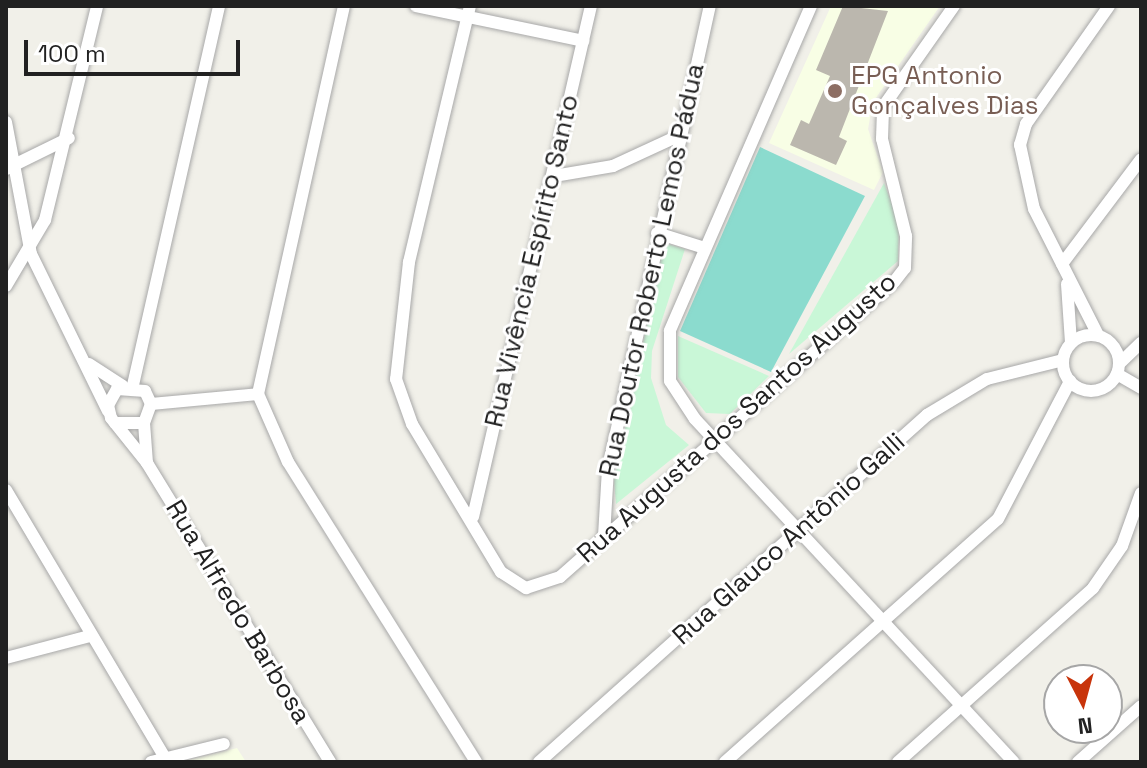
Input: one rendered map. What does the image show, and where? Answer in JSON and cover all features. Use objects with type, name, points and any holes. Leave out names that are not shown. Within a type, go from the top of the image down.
[{"type":"street","points":[[6,286],[31,254],[69,138],[97,6]]},
{"type":"street","points":[[151,404],[144,423],[112,417],[128,386],[219,6]]},
{"type":"street","points":[[344,6],[258,394],[288,462],[476,762]]},
{"type":"street","points":[[416,6],[468,13],[583,41]]},
{"type":"street","name":"Rua Vivência Espírito Santo","points":[[473,517],[591,6]]},
{"type":"street","name":"Rua Doutor Roberto Lemos Pádua","points":[[604,536],[608,469],[657,233],[710,6]]},
{"type":"street","points":[[811,6],[670,331],[667,360],[679,401],[718,439],[1014,762]]},
{"type":"street","name":"Rua Augusta dos Santos Augusto","points":[[473,517],[501,572],[526,588],[550,583],[718,439],[905,268],[906,236],[882,139],[883,107],[954,6]]},
{"type":"street","points":[[1109,6],[1026,124],[1020,145],[1026,188],[1067,277],[1098,335],[1114,345],[1118,369],[1141,388]]},
{"type":"street","points":[[468,13],[409,262],[394,357],[412,424],[473,517]]},
{"type":"street","name":"Rua Alfredo Barbosa","points":[[6,122],[10,165],[31,254],[112,417],[147,463],[330,762]]},
{"type":"street","points":[[554,176],[613,166],[680,135]]},
{"type":"street","points":[[10,165],[69,138]]},
{"type":"street","points":[[1062,264],[1141,159]]},
{"type":"street","points":[[657,233],[705,248]]},
{"type":"street","points":[[725,762],[998,519],[1070,381],[1063,360],[1071,343],[1067,277]]},
{"type":"street","points":[[1071,343],[1098,335]]},
{"type":"street","points":[[1070,381],[1095,391],[1141,343]]},
{"type":"street","name":"Rua Glauco Antônio Galli","points":[[539,762],[956,394],[1063,360]]},
{"type":"street","points":[[87,363],[128,386],[151,404],[258,394]]},
{"type":"street","name":"Rua Alfredo Barbosa","points":[[144,423],[147,463]]},
{"type":"street","points":[[6,490],[11,508],[165,758]]},
{"type":"street","points":[[898,762],[1093,588],[1122,546],[1141,493]]},
{"type":"street","points":[[6,658],[90,636]]},
{"type":"street","points":[[1078,762],[1141,706]]},
{"type":"street","points":[[151,762],[224,744]]},
{"type":"shaded area","name":"EPG Antonio Gonçalves Dias","points":[[831,6],[940,6],[873,102],[868,129],[883,172],[874,190],[769,143]]},
{"type":"shaded area","points":[[760,147],[865,196],[771,372],[680,331]]},
{"type":"shaded area","points":[[237,748],[246,762],[181,762]]},
{"type":"green space","points":[[884,183],[899,223],[898,261],[789,354]]},
{"type":"green space","points":[[664,243],[685,249],[652,351],[651,378],[666,425],[689,445],[616,504],[614,481]]},
{"type":"green space","points":[[678,336],[769,376],[730,414],[706,413],[678,377]]},
{"type":"building","points":[[843,6],[888,11],[839,137],[847,141],[836,165],[790,145],[801,120],[809,124],[830,76],[816,70]]},
{"type":"place","name":"EPG Antonio Gonçalves Dias","points":[[835,91]]}]
